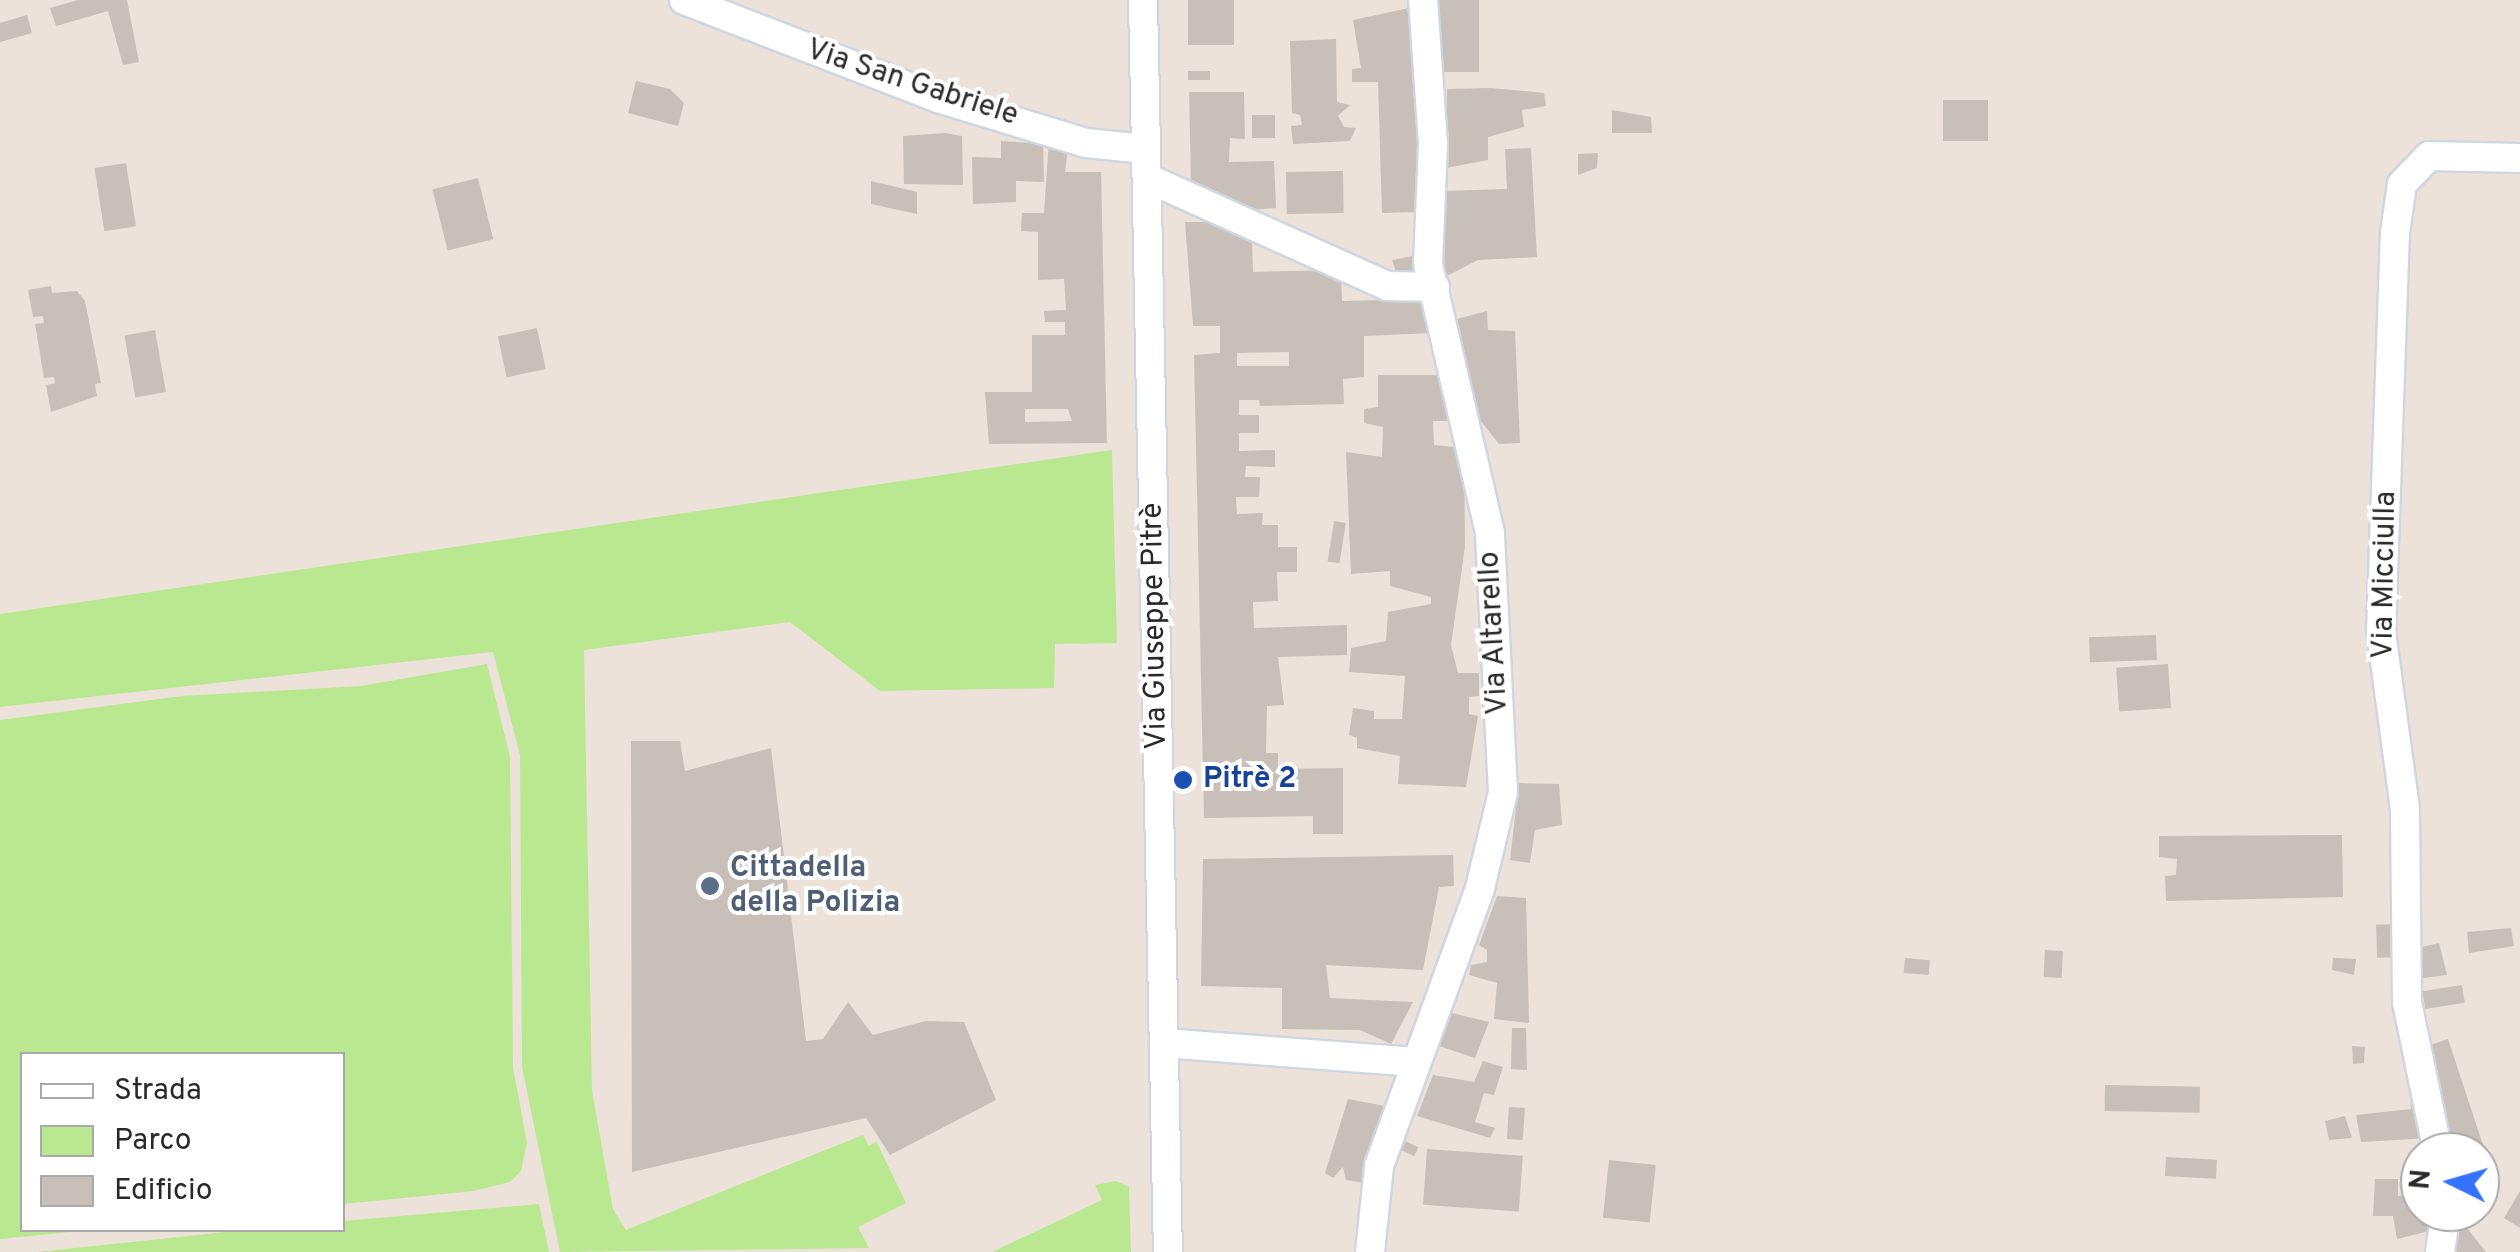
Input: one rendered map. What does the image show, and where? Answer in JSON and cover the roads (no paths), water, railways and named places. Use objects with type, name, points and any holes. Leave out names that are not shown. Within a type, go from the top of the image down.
[{"type":"street","name":"Via San Gabriele","points":[[684,0],[938,98],[1086,143],[1146,149]]},
{"type":"street","name":"Via Giuseppe Pitrè","points":[[1144,0],[1168,1252]]},
{"type":"street","name":"Via Altarello","points":[[1370,1252],[1380,1166],[1480,888],[1502,792],[1490,533],[1428,264],[1432,143],[1423,0]]},
{"type":"street","name":"Via Micciulla","points":[[2434,1132],[2408,1002],[2405,809],[2381,632],[2394,233],[2402,184],[2429,156],[2520,158]]},
{"type":"street","points":[[1146,178],[1386,286],[1435,287]]},
{"type":"street","points":[[1164,1044],[1415,1062]]},
{"type":"place","name":"Pitrè 2","points":[[1183,780]]},
{"type":"place","name":"Cittadella della Polizia","points":[[710,886]]}]
